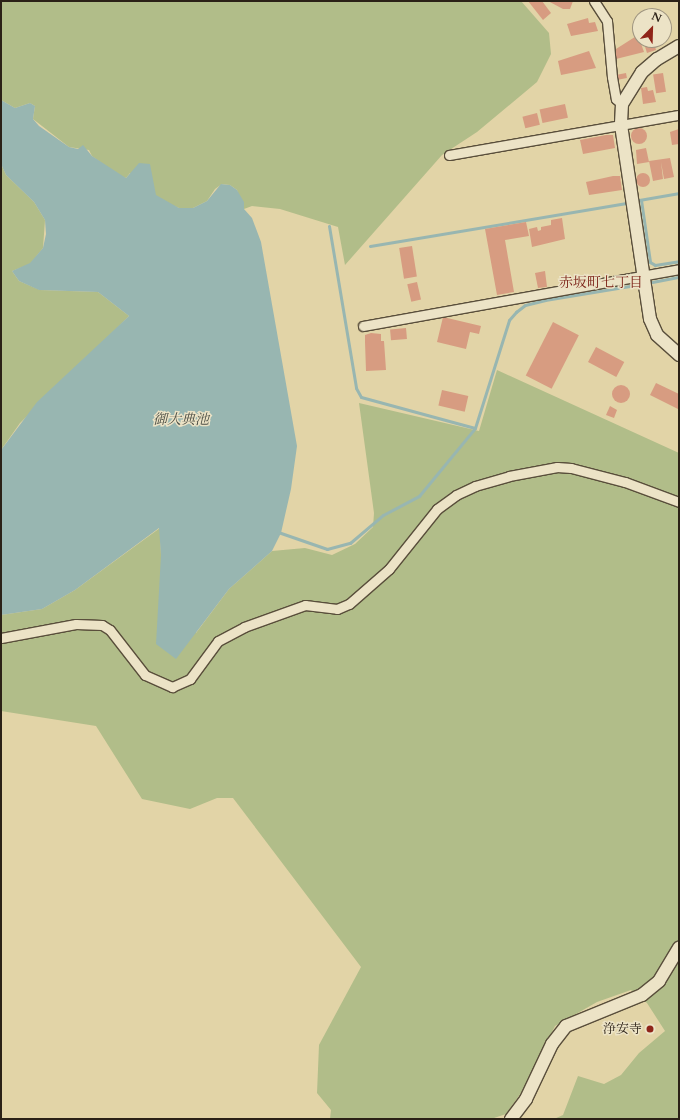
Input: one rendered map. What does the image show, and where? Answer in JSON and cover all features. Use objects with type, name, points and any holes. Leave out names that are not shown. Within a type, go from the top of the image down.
[{"type":"street","points":[[594,1],[607,21],[612,77],[616,99],[622,104]]},
{"type":"street","points":[[679,46],[642,72],[622,104],[621,125],[643,281],[657,335],[679,355]]},
{"type":"street","points":[[450,155],[679,115]]},
{"type":"street","points":[[363,326],[643,281],[679,269]]},
{"type":"street","points":[[1,638],[76,624],[102,625],[110,630],[145,675],[172,687],[190,679],[218,641],[244,627],[305,605],[337,608],[349,604],[389,569],[437,510],[456,495],[475,486],[509,476],[557,467],[571,468],[625,482],[679,502]]},
{"type":"street","points":[[511,1119],[526,1099],[552,1044],[566,1026],[589,1014],[642,996],[659,981],[679,948]]},
{"type":"green space","points":[[1,1],[521,1],[549,33],[551,54],[537,82],[477,132],[442,155],[345,265],[338,227],[280,209],[252,206],[244,209],[237,190],[230,185],[222,184],[215,189],[207,201],[193,208],[179,208],[160,200],[130,173],[126,178],[116,174],[92,156],[89,150],[69,147],[33,119],[35,106],[30,103],[15,108],[1,100]]},
{"type":"green space","points":[[1,164],[6,175],[34,202],[45,220],[43,248],[30,264],[12,271],[19,281],[40,290],[98,292],[129,316],[20,423],[1,450]]},
{"type":"green space","points":[[497,370],[679,453],[679,1119],[554,1119],[563,1115],[578,1076],[604,1084],[621,1075],[639,1053],[665,1031],[647,1003],[631,990],[597,1002],[555,1026],[523,1090],[506,1114],[491,1119],[330,1119],[331,1110],[317,1093],[319,1045],[361,967],[233,798],[217,798],[190,809],[142,799],[96,726],[1,711],[1,615],[42,609],[75,590],[160,528],[161,555],[196,633],[229,589],[272,551],[305,548],[332,555],[355,544],[373,527],[374,513],[359,403],[479,431]]},
{"type":"water","name":"御大典池","points":[[1,100],[15,108],[30,103],[35,106],[33,119],[39,126],[69,147],[78,149],[83,145],[92,156],[126,178],[139,163],[150,164],[156,195],[179,208],[193,208],[207,201],[221,184],[230,185],[237,190],[244,202],[244,209],[252,218],[261,242],[297,446],[291,489],[281,533],[272,551],[229,589],[176,659],[156,644],[161,555],[159,528],[75,590],[42,609],[1,615],[1,450],[37,402],[129,316],[98,292],[39,290],[19,281],[12,271],[30,263],[43,248],[46,234],[45,220],[34,202],[6,175],[1,164]]},
{"type":"building","points":[[528,1],[542,1],[551,13],[543,20]]},
{"type":"building","points":[[548,1],[573,1],[570,9],[563,9]]},
{"type":"building","points":[[588,18],[589,23],[595,22],[598,31],[571,36],[567,24]]},
{"type":"building","points":[[632,39],[632,48],[643,48],[644,52],[616,59],[616,49]]},
{"type":"building","points":[[645,48],[655,48],[656,50],[647,53]]},
{"type":"building","points":[[589,51],[596,68],[561,75],[558,61]]},
{"type":"building","points":[[626,73],[627,78],[618,80],[617,75]]},
{"type":"building","points":[[663,73],[666,92],[656,93],[653,75]]},
{"type":"building","points":[[647,87],[648,91],[653,90],[656,102],[643,104],[641,88]]},
{"type":"building","points":[[565,104],[568,118],[542,123],[540,109]]},
{"type":"building","points":[[537,113],[540,125],[525,128],[522,117]]},
{"type":"building","points":[[639,128],[646,133],[647,136],[642,143],[639,144],[632,139],[631,136],[636,129]]},
{"type":"building","points":[[679,129],[679,144],[672,145],[670,132]]},
{"type":"building","points":[[613,135],[615,148],[583,154],[580,140]]},
{"type":"building","points":[[646,148],[649,162],[637,164],[636,150]]},
{"type":"building","points":[[670,158],[674,177],[664,179],[661,162],[663,179],[653,181],[649,161]]},
{"type":"building","points":[[640,173],[646,173],[650,177],[650,183],[646,187],[640,187],[636,183],[636,177]]},
{"type":"building","points":[[613,176],[620,176],[622,190],[589,195],[586,182]]},
{"type":"building","points":[[562,218],[565,239],[532,247],[529,229],[537,227],[538,231],[541,230],[541,227],[551,225],[551,220]]},
{"type":"building","points":[[526,222],[529,236],[505,240],[514,292],[497,295],[485,229]]},
{"type":"building","points":[[412,246],[417,277],[404,279],[399,248]]},
{"type":"building","points":[[545,271],[547,287],[538,288],[535,273]]},
{"type":"building","points":[[417,282],[421,300],[411,302],[407,284]]},
{"type":"building","points":[[443,317],[481,326],[479,334],[470,332],[466,349],[437,342]]},
{"type":"building","points":[[553,322],[579,335],[552,389],[526,375]]},
{"type":"building","points":[[406,328],[407,339],[391,340],[390,329]]},
{"type":"building","points":[[371,333],[381,334],[381,341],[384,341],[386,370],[366,371],[365,335]]},
{"type":"building","points":[[596,347],[624,362],[616,377],[588,362]]},
{"type":"building","points":[[656,383],[679,394],[678,409],[650,395]]},
{"type":"building","points":[[621,385],[627,388],[630,394],[627,400],[621,403],[615,400],[612,394],[615,388]]},
{"type":"building","points":[[442,390],[468,396],[465,412],[438,406]]},
{"type":"building","points":[[610,406],[617,410],[614,418],[606,415]]},
{"type":"waterway","points":[[639,200],[679,193]]},
{"type":"waterway","points":[[641,200],[650,262],[655,265],[679,261]]},
{"type":"waterway","points":[[370,246],[626,203]]},
{"type":"waterway","points":[[329,226],[356,388],[361,397],[475,428]]},
{"type":"waterway","points":[[647,283],[679,277]]},
{"type":"waterway","points":[[278,532],[327,549],[350,543],[383,515],[419,496],[475,428],[509,320],[516,312],[525,305],[545,300],[642,284]]},
{"type":"place","name":"浄安寺","points":[[650,1029]]},
{"type":"district","name":"赤坂町七丁目","points":[[601,283]]}]
